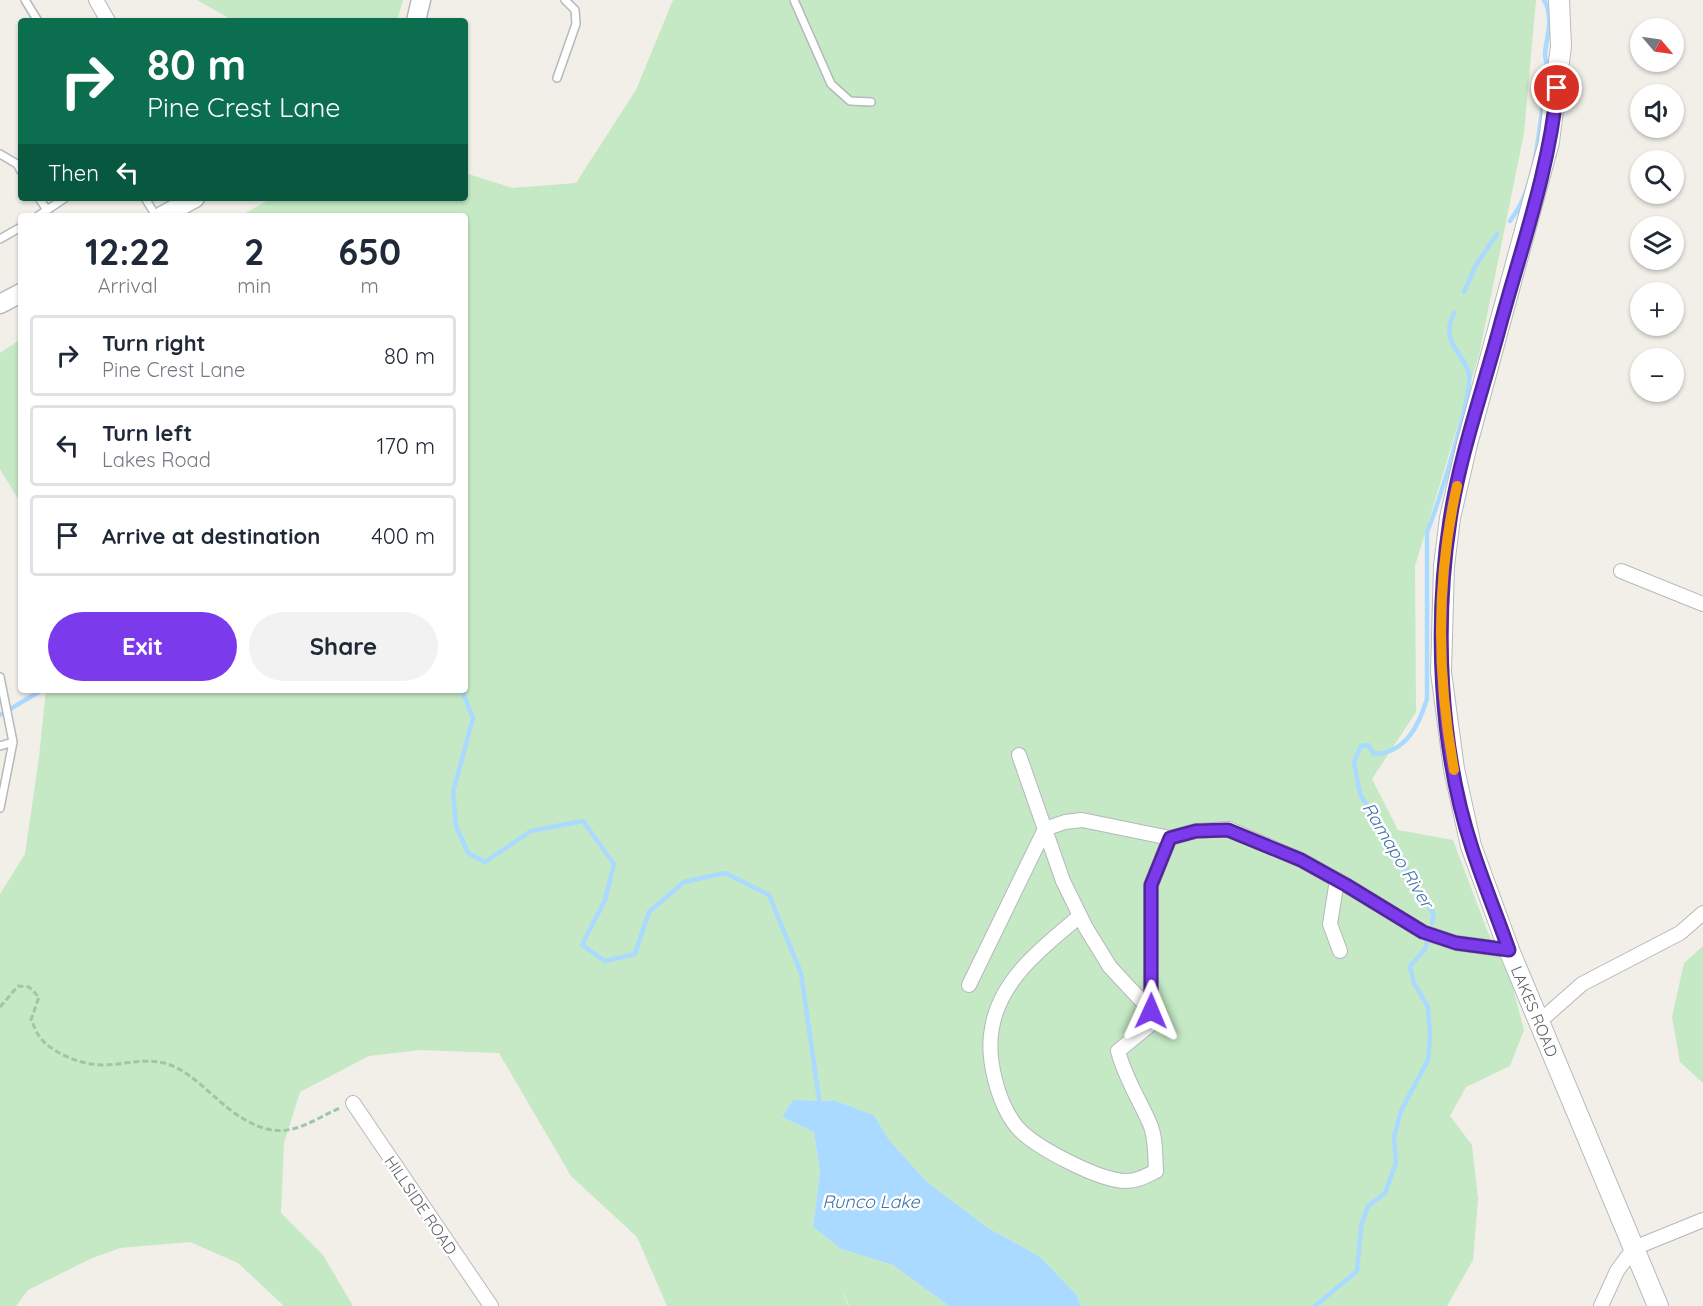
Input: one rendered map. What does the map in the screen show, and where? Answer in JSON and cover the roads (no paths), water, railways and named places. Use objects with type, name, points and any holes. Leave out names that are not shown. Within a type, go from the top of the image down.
[{"type":"main road","name":"LAKES ROAD","points":[[1559,0],[1561,46],[1549,142],[1467,444],[1450,518],[1444,566],[1441,672],[1454,769],[1471,846],[1509,950],[1658,1306]]},
{"type":"street","points":[[96,0],[106,18]]},
{"type":"street","points":[[417,18],[421,0]]},
{"type":"street","points":[[168,213],[190,201]]},
{"type":"street","points":[[1621,572],[1703,604]]},
{"type":"street","points":[[1019,755],[1063,881],[1080,916],[1110,967],[1151,1011]]},
{"type":"street","points":[[969,985],[1045,830],[1065,822],[1082,820],[1170,838],[1196,831],[1228,830],[1258,840],[1337,880],[1423,932],[1456,943],[1509,950]]},
{"type":"street","points":[[1080,916],[1040,950],[1014,979],[996,1012],[992,1029],[991,1050],[994,1072],[1004,1106],[1018,1128],[1067,1161],[1099,1176],[1125,1181],[1138,1180],[1156,1171],[1151,1126],[1123,1072],[1118,1051],[1151,1024],[1151,885],[1170,838]]},
{"type":"street","points":[[1337,880],[1330,924],[1340,951]]},
{"type":"street","points":[[1539,1022],[1582,984],[1680,933],[1703,913]]},
{"type":"street","name":"HILLSIDE ROAD","points":[[353,1103],[491,1306]]},
{"type":"street","points":[[1601,1306],[1617,1271],[1634,1248],[1703,1220]]},
{"type":"lane","points":[[25,0],[36,18]]},
{"type":"lane","points":[[557,78],[576,24],[575,10],[565,0]]},
{"type":"lane","points":[[794,0],[831,84],[850,101],[871,102]]},
{"type":"lane","points":[[0,154],[18,166]]},
{"type":"lane","points":[[41,201],[47,210]]},
{"type":"lane","points":[[42,213],[60,201]]},
{"type":"lane","points":[[0,239],[18,228]]},
{"type":"lane","points":[[0,677],[13,742],[0,808]]},
{"type":"lane","points":[[0,746],[13,742]]},
{"type":"water","name":"Runco Lake","points":[[793,1100],[836,1101],[874,1115],[889,1140],[927,1182],[988,1228],[1039,1256],[1076,1294],[1081,1306],[949,1306],[893,1265],[841,1249],[813,1227],[820,1172],[814,1132],[782,1117]]},
{"type":"waterway","name":"Ramapo River","points":[[1544,0],[1549,13],[1545,53],[1549,73]]},
{"type":"waterway","name":"Ramapo River","points":[[1510,221],[1520,206],[1532,171],[1547,81]]},
{"type":"waterway","name":"Ramapo River","points":[[1464,292],[1476,265],[1497,234]]},
{"type":"waterway","name":"Ramapo River","points":[[1432,923],[1434,915],[1360,794],[1354,762],[1361,746],[1368,745],[1374,754],[1395,749],[1403,743],[1415,728],[1427,699],[1427,532],[1453,452],[1469,386],[1469,374],[1454,347],[1449,332],[1454,313]]},
{"type":"waterway","points":[[0,715],[37,693]]},
{"type":"waterway","points":[[463,693],[473,718],[453,792],[456,826],[468,853],[485,862],[531,831],[583,821],[614,864],[605,900],[582,945],[605,961],[635,954],[649,912],[684,882],[725,873],[769,895],[801,973],[820,1106]]},
{"type":"waterway","name":"Ramapo River","points":[[1315,1306],[1357,1271],[1361,1226],[1368,1206],[1385,1193],[1396,1163],[1394,1137],[1401,1111],[1428,1060],[1430,1036],[1428,1007],[1414,983],[1410,966],[1425,949],[1427,942]]}]
